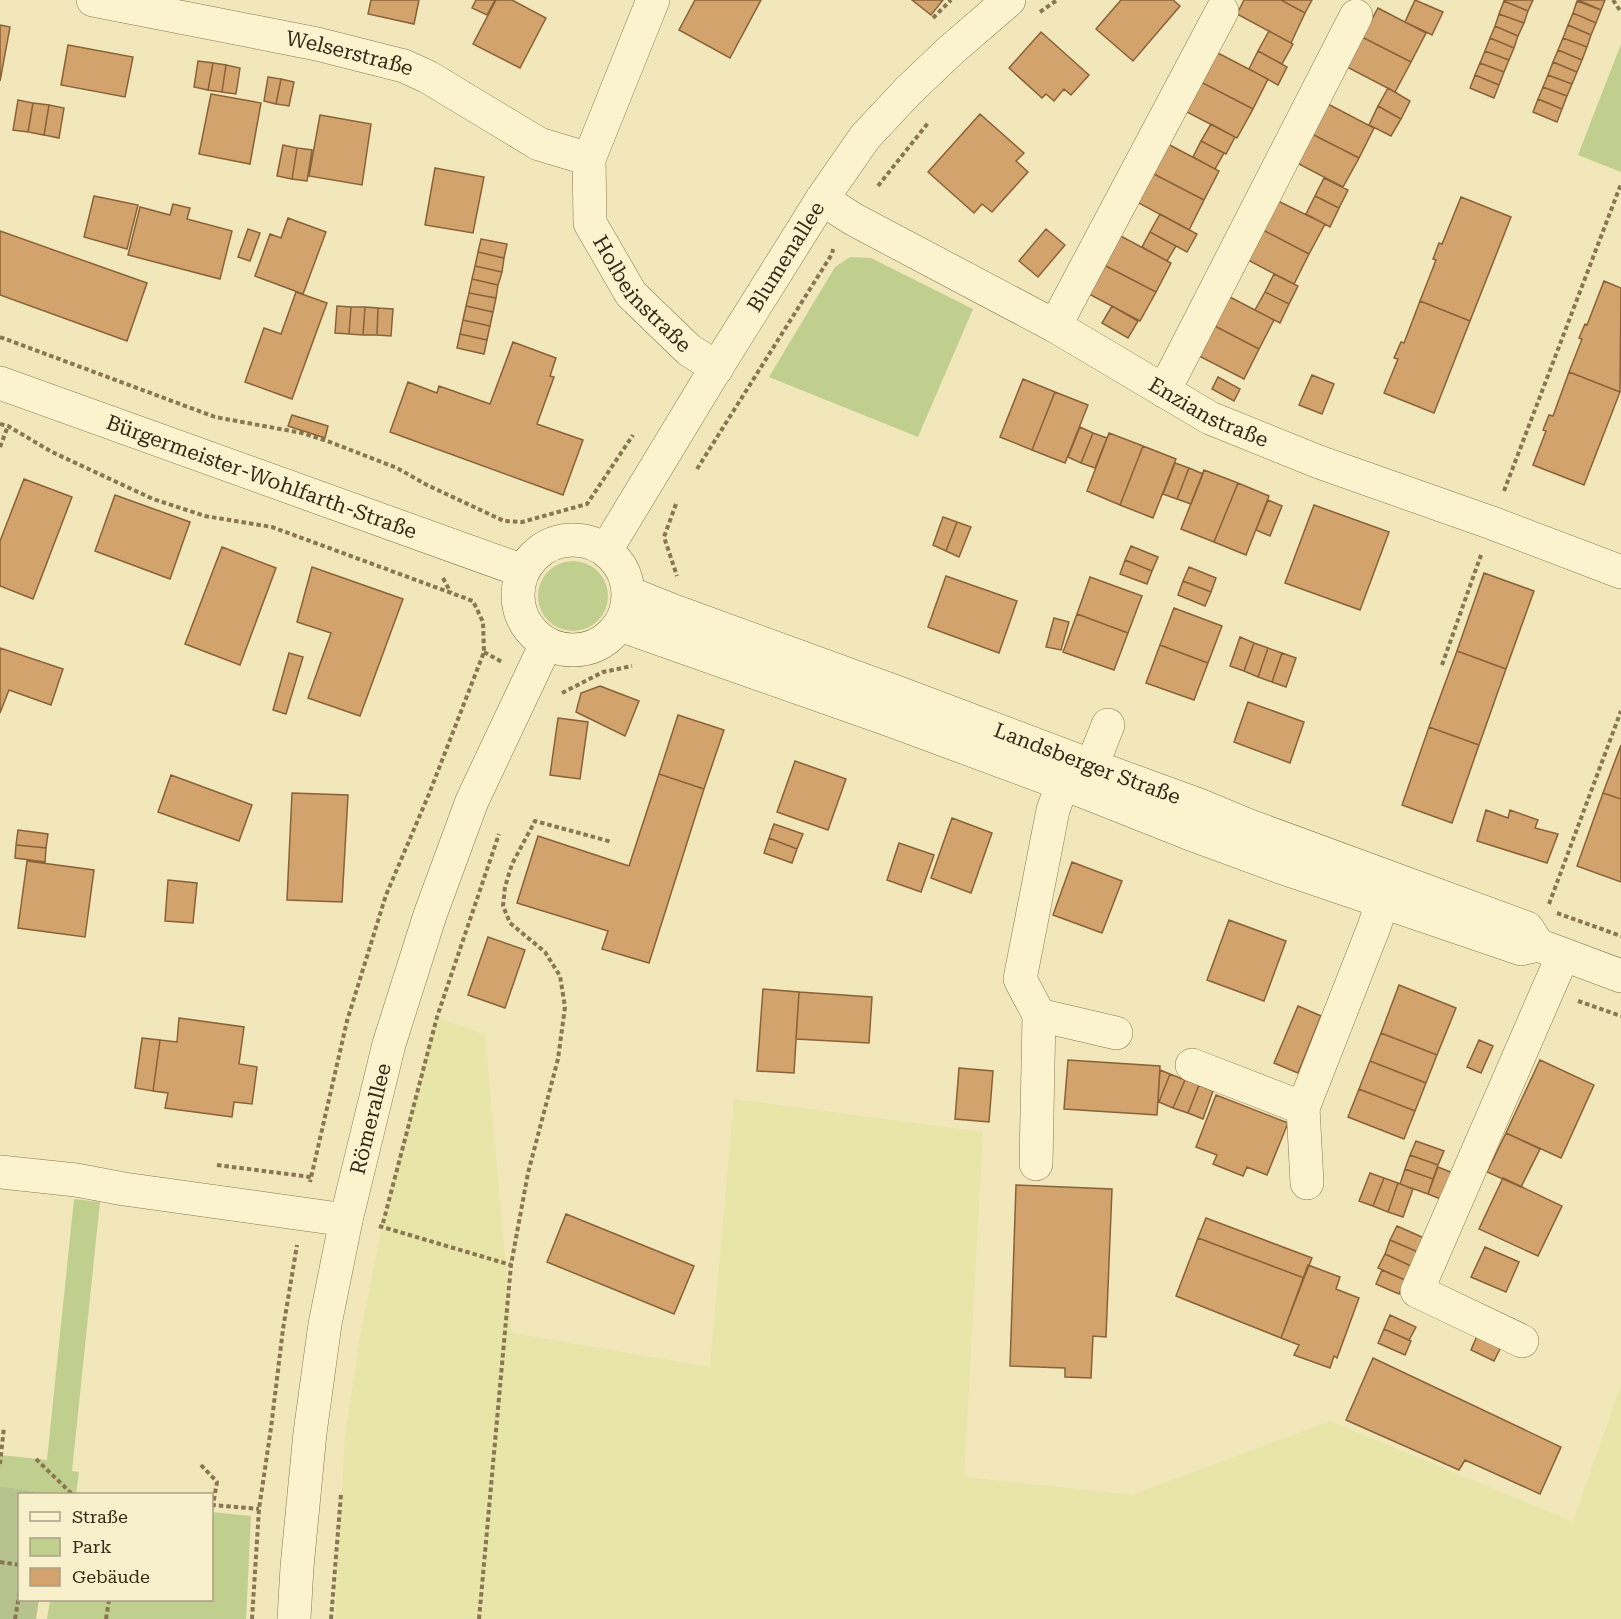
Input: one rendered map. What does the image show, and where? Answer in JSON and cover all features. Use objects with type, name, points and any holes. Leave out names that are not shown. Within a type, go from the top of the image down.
[{"type":"street","name":"Welserstraße","points":[[93,0],[317,44],[404,66],[428,77],[539,144],[589,159]]},
{"type":"street","name":"Holbeinstraße","points":[[653,0],[589,159],[590,223],[631,294],[689,350],[717,368]]},
{"type":"street","name":"Blumenallee","points":[[606,550],[822,199],[865,137],[950,51],[1009,0]]},
{"type":"street","points":[[1056,326],[1222,11]]},
{"type":"street","points":[[1164,391],[1356,16]]},
{"type":"street","name":"Enzianstraße","points":[[822,199],[853,219],[1056,326],[1210,418],[1319,462],[1492,523],[1621,572]]},
{"type":"street","name":"Bürgermeister-Wohlfarth-Straße","points":[[0,383],[523,572]]},
{"type":"street","points":[[575,539],[592,542],[606,550],[617,562],[625,576],[628,593],[626,609],[620,625],[609,637],[595,646],[579,650],[562,650],[546,644],[533,634],[518,604],[518,587],[531,558],[544,548],[559,541],[575,539]]},
{"type":"street","name":"Landsberger Straße","points":[[628,593],[899,693],[1077,775],[1188,833],[1387,890],[1521,949],[1550,950],[1621,976]]},
{"type":"street","name":"Landsberger Straße","points":[[620,625],[887,719],[1077,775]]},
{"type":"street","name":"Römerallee","points":[[294,1619],[310,1433],[325,1324],[346,1220],[389,1044],[430,915],[472,801],[546,644]]},
{"type":"street","points":[[1036,1164],[1039,1015],[1020,979],[1053,810],[1108,725]]},
{"type":"street","points":[[1307,1183],[1303,1108],[1387,890]]},
{"type":"street","points":[[1522,1341],[1417,1291],[1550,950]]},
{"type":"street","points":[[1039,1015],[1116,1033]]},
{"type":"street","points":[[1192,1065],[1303,1108]]},
{"type":"street","points":[[0,1172],[76,1180],[124,1189],[346,1220]]},
{"type":"path","points":[[1613,0],[1621,12]]},
{"type":"path","points":[[1442,664],[1492,523],[1621,184]]},
{"type":"path","points":[[692,477],[831,254]]},
{"type":"path","points":[[0,337],[215,417],[302,433],[330,442],[397,468],[427,485],[504,521],[522,522],[587,504],[634,435]]},
{"type":"path","points":[[0,423],[52,452],[153,500],[205,516],[272,527],[473,601],[483,621],[484,651]]},
{"type":"path","points":[[0,447],[8,426]]},
{"type":"path","points":[[676,502],[664,537],[678,580]]},
{"type":"path","points":[[561,693],[603,672],[634,665]]},
{"type":"path","points":[[1547,909],[1621,711]]},
{"type":"path","points":[[479,1619],[511,1265],[528,1173],[558,1059],[565,1007],[560,976],[545,952],[510,923],[503,906],[504,887],[512,864],[535,820],[612,842]]},
{"type":"path","points":[[380,1238],[437,1017],[499,833]]},
{"type":"path","points":[[346,1220],[382,1226],[511,1265]]},
{"type":"path","points":[[0,1464],[4,1426]]},
{"type":"path","points":[[36,1459],[71,1493]]},
{"type":"path","points":[[201,1465],[217,1482],[213,1505],[259,1509]]},
{"type":"path","points":[[331,1619],[341,1483]]},
{"type":"path","points":[[0,1562],[18,1565]]},
{"type":"path","points":[[15,1619],[18,1601]]},
{"type":"path","points":[[106,1619],[109,1601]]},
{"type":"shaded area","points":[[437,1017],[485,1035],[512,1333],[710,1367],[734,1099],[983,1132],[964,1477],[1132,1495],[1330,1421],[1573,1522],[1621,1385],[1621,1619],[335,1619],[345,1437],[361,1331],[382,1226]]},
{"type":"green space","points":[[1621,44],[1621,172],[1578,155]]},
{"type":"green space","points":[[850,257],[871,258],[973,309],[918,437],[769,377],[835,267]]},
{"type":"green space","points":[[566,561],[580,561],[593,566],[603,576],[608,596],[603,616],[593,626],[580,631],[566,631],[553,626],[543,616],[538,603],[538,589],[543,576],[553,566]]},
{"type":"green space","points":[[74,1199],[100,1202],[72,1471],[79,1472],[76,1493],[46,1493],[0,1486],[0,1455],[47,1460]]},
{"type":"green space","points":[[0,1486],[46,1493],[18,1493],[18,1601],[39,1601],[36,1619],[0,1619]]},
{"type":"green space","points":[[213,1512],[251,1516],[246,1619],[47,1619],[50,1601],[213,1601]]},
{"type":"building","points":[[371,0],[419,0],[414,24],[368,14]]},
{"type":"building","points":[[476,0],[495,0],[487,15],[472,8]]},
{"type":"building","points":[[496,0],[512,0],[546,18],[520,68],[473,44]]},
{"type":"building","points":[[695,0],[761,0],[730,58],[679,30]]},
{"type":"building","points":[[912,0],[943,0],[931,15]]},
{"type":"building","points":[[1121,0],[1173,0],[1180,6],[1133,61],[1096,29]]},
{"type":"building","points":[[1244,0],[1281,0],[1305,13],[1291,43],[1237,14]]},
{"type":"building","points":[[1281,0],[1312,0],[1305,13]]},
{"type":"building","points":[[1415,0],[1443,12],[1432,35],[1405,22]]},
{"type":"building","points":[[1505,0],[1533,0],[1528,11]]},
{"type":"building","points":[[1578,0],[1605,0],[1601,10]]},
{"type":"building","points":[[1504,1],[1528,11],[1524,23],[1499,14]]},
{"type":"building","points":[[1577,1],[1601,10],[1596,23],[1573,13]]},
{"type":"building","points":[[1378,8],[1426,33],[1411,62],[1362,37]]},
{"type":"building","points":[[1573,13],[1596,23],[1591,35],[1568,25]]},
{"type":"building","points":[[1499,14],[1524,23],[1518,36],[1495,26]]},
{"type":"building","points":[[0,25],[10,27],[0,81]]},
{"type":"building","points":[[1568,25],[1591,35],[1587,47],[1563,38]]},
{"type":"building","points":[[1495,26],[1518,36],[1514,48],[1490,38]]},
{"type":"building","points":[[1269,31],[1293,44],[1282,64],[1258,51]]},
{"type":"building","points":[[1041,32],[1089,75],[1071,95],[1064,89],[1054,101],[1046,94],[1042,98],[1009,68]]},
{"type":"building","points":[[1362,37],[1411,62],[1395,92],[1347,67]]},
{"type":"building","points":[[1490,38],[1514,48],[1509,60],[1485,51]]},
{"type":"building","points":[[1563,38],[1587,47],[1582,60],[1558,50]]},
{"type":"building","points":[[68,45],[133,57],[125,97],[61,85]]},
{"type":"building","points":[[1558,50],[1582,60],[1577,72],[1553,62]]},
{"type":"building","points":[[1214,51],[1268,79],[1253,109],[1199,81]]},
{"type":"building","points":[[1258,51],[1287,67],[1278,85],[1249,69]]},
{"type":"building","points":[[1485,51],[1509,60],[1504,72],[1480,63]]},
{"type":"building","points":[[198,61],[213,63],[208,90],[194,87]]},
{"type":"building","points":[[1553,62],[1577,72],[1572,84],[1548,75]]},
{"type":"building","points":[[213,63],[226,65],[222,92],[208,90]]},
{"type":"building","points":[[1480,63],[1504,72],[1499,85],[1475,75]]},
{"type":"building","points":[[226,65],[240,68],[236,94],[222,92]]},
{"type":"building","points":[[1475,75],[1499,85],[1494,98],[1470,88]]},
{"type":"building","points":[[1548,75],[1572,84],[1567,96],[1543,87]]},
{"type":"building","points":[[268,77],[281,79],[276,104],[264,101]]},
{"type":"building","points":[[281,79],[294,82],[289,106],[276,104]]},
{"type":"building","points":[[1199,81],[1253,109],[1237,138],[1183,110]]},
{"type":"building","points":[[1543,87],[1567,96],[1562,109],[1538,99]]},
{"type":"building","points":[[1388,88],[1410,101],[1401,119],[1378,106]]},
{"type":"building","points":[[211,94],[261,103],[250,164],[199,154]]},
{"type":"building","points":[[1538,99],[1562,109],[1557,122],[1533,112]]},
{"type":"building","points":[[18,100],[33,103],[28,132],[13,130]]},
{"type":"building","points":[[33,103],[49,105],[44,135],[28,132]]},
{"type":"building","points":[[1326,103],[1374,128],[1359,158],[1310,133]]},
{"type":"building","points":[[49,105],[64,108],[59,138],[44,135]]},
{"type":"building","points":[[1378,106],[1401,119],[1391,136],[1369,125]]},
{"type":"building","points":[[980,114],[1024,153],[1016,161],[1028,172],[992,212],[982,204],[974,213],[928,172]]},
{"type":"building","points":[[320,115],[371,124],[362,185],[309,176]]},
{"type":"building","points":[[1211,124],[1235,137],[1226,154],[1201,141]]},
{"type":"building","points":[[1310,133],[1359,158],[1343,187],[1295,162]]},
{"type":"building","points":[[1201,141],[1224,153],[1215,169],[1193,157]]},
{"type":"building","points":[[1166,143],[1219,171],[1204,200],[1150,172]]},
{"type":"building","points":[[283,145],[297,148],[292,179],[277,176]]},
{"type":"building","points":[[297,148],[312,150],[307,181],[292,179]]},
{"type":"building","points":[[435,168],[484,177],[473,233],[425,225]]},
{"type":"building","points":[[1150,172],[1204,200],[1189,230],[1135,201]]},
{"type":"building","points":[[1324,178],[1348,190],[1339,208],[1315,196]]},
{"type":"building","points":[[94,196],[138,205],[127,249],[84,237]]},
{"type":"building","points":[[1315,196],[1339,208],[1330,227],[1306,214]]},
{"type":"building","points":[[1461,197],[1511,217],[1470,321],[1420,301],[1436,260],[1433,259],[1439,243],[1442,244]]},
{"type":"building","points":[[1276,200],[1325,224],[1309,254],[1261,229]]},
{"type":"building","points":[[173,204],[190,208],[187,219],[232,231],[220,279],[128,255],[140,207],[170,215]]},
{"type":"building","points":[[1160,214],[1197,234],[1187,252],[1150,232]]},
{"type":"building","points":[[288,218],[326,232],[303,294],[255,276],[270,234],[281,238]]},
{"type":"building","points":[[248,229],[260,233],[250,261],[238,257]]},
{"type":"building","points":[[1046,229],[1065,245],[1038,277],[1019,261]]},
{"type":"building","points":[[1261,229],[1309,254],[1294,284],[1246,259]]},
{"type":"building","points":[[0,231],[147,283],[127,341],[0,295]]},
{"type":"building","points":[[1150,232],[1176,246],[1167,261],[1142,247]]},
{"type":"building","points":[[1117,234],[1171,263],[1156,292],[1102,264]]},
{"type":"building","points":[[481,239],[507,244],[504,258],[478,252]]},
{"type":"building","points":[[478,252],[504,258],[502,272],[475,266]]},
{"type":"building","points":[[1102,264],[1156,292],[1140,321],[1087,293]]},
{"type":"building","points":[[475,266],[502,272],[498,285],[472,279]]},
{"type":"building","points":[[1274,274],[1298,286],[1289,304],[1265,292]]},
{"type":"building","points":[[472,279],[498,285],[496,298],[469,293]]},
{"type":"building","points":[[1604,281],[1621,288],[1620,392],[1569,372],[1582,339],[1579,338],[1585,324],[1587,325]]},
{"type":"building","points":[[296,292],[327,303],[292,399],[245,382],[264,328],[281,334]]},
{"type":"building","points":[[1265,292],[1289,304],[1280,323],[1255,310]]},
{"type":"building","points":[[469,293],[496,298],[493,312],[466,306]]},
{"type":"building","points":[[1226,295],[1274,320],[1259,349],[1211,324]]},
{"type":"building","points":[[1420,301],[1470,321],[1434,413],[1384,393],[1398,359],[1394,358],[1401,342],[1404,343]]},
{"type":"building","points":[[337,306],[351,307],[349,334],[335,333]]},
{"type":"building","points":[[466,306],[493,312],[490,326],[463,320]]},
{"type":"building","points":[[1112,306],[1138,321],[1128,338],[1102,323]]},
{"type":"building","points":[[351,307],[365,307],[363,335],[349,334]]},
{"type":"building","points":[[365,307],[378,308],[377,335],[363,335]]},
{"type":"building","points":[[378,308],[393,309],[391,336],[377,335]]},
{"type":"building","points":[[463,320],[490,326],[487,340],[460,334]]},
{"type":"building","points":[[1211,324],[1259,349],[1244,379],[1195,354]]},
{"type":"building","points":[[460,334],[487,340],[484,354],[457,348]]},
{"type":"building","points":[[513,342],[556,358],[550,376],[554,377],[537,424],[583,440],[563,495],[390,432],[408,382],[437,393],[439,386],[490,404]]},
{"type":"building","points":[[1569,372],[1620,392],[1584,485],[1533,465],[1546,431],[1543,430],[1549,415],[1553,416]]},
{"type":"building","points":[[1312,375],[1334,384],[1322,414],[1299,405]]},
{"type":"building","points":[[1218,377],[1240,389],[1234,401],[1212,389]]},
{"type":"building","points":[[1023,379],[1055,392],[1032,450],[1000,437]]},
{"type":"building","points":[[1055,392],[1088,405],[1065,463],[1032,450]]},
{"type":"building","points":[[292,415],[328,426],[325,438],[288,426]]},
{"type":"building","points":[[1080,427],[1093,433],[1081,463],[1068,457]]},
{"type":"building","points":[[1093,433],[1107,438],[1095,468],[1081,463]]},
{"type":"building","points":[[1109,433],[1143,446],[1120,505],[1087,491]]},
{"type":"building","points":[[1143,446],[1176,459],[1153,518],[1120,505]]},
{"type":"building","points":[[1175,463],[1189,468],[1177,499],[1163,494]]},
{"type":"building","points":[[1189,468],[1203,474],[1191,504],[1177,499]]},
{"type":"building","points":[[1204,470],[1238,483],[1214,542],[1181,529]]},
{"type":"building","points":[[24,479],[72,497],[33,599],[0,586],[0,541]]},
{"type":"building","points":[[1238,483],[1269,496],[1246,555],[1214,542]]},
{"type":"building","points":[[115,495],[190,522],[170,579],[95,551]]},
{"type":"building","points":[[1268,500],[1282,506],[1270,536],[1256,530]]},
{"type":"building","points":[[1314,505],[1389,532],[1360,610],[1285,583]]},
{"type":"building","points":[[943,517],[957,522],[946,551],[933,545]]},
{"type":"building","points":[[957,522],[971,527],[959,557],[946,551]]},
{"type":"building","points":[[1131,546],[1158,557],[1152,571],[1125,560]]},
{"type":"building","points":[[222,547],[276,568],[240,665],[185,644]]},
{"type":"building","points":[[1125,560],[1152,571],[1147,584],[1120,574]]},
{"type":"building","points":[[312,567],[403,599],[360,716],[308,698],[331,633],[297,622]]},
{"type":"building","points":[[1189,567],[1216,578],[1211,592],[1183,581]]},
{"type":"building","points":[[1484,573],[1534,591],[1506,669],[1457,651]]},
{"type":"building","points":[[946,576],[1017,601],[999,653],[928,627]]},
{"type":"building","points":[[1090,577],[1142,596],[1128,633],[1077,614]]},
{"type":"building","points":[[1183,581],[1211,592],[1205,606],[1178,595]]},
{"type":"building","points":[[1174,608],[1222,626],[1208,663],[1160,645]]},
{"type":"building","points":[[1077,614],[1128,633],[1114,670],[1063,652]]},
{"type":"building","points":[[1054,618],[1069,622],[1061,650],[1046,647]]},
{"type":"building","points":[[1240,637],[1254,643],[1244,671],[1230,666]]},
{"type":"building","points":[[1254,643],[1268,648],[1258,677],[1244,671]]},
{"type":"building","points":[[1160,645],[1208,663],[1194,700],[1146,683]]},
{"type":"building","points":[[0,648],[63,669],[51,705],[9,690],[0,713]]},
{"type":"building","points":[[1268,648],[1282,653],[1272,682],[1258,677]]},
{"type":"building","points":[[1457,651],[1506,669],[1479,745],[1429,727]]},
{"type":"building","points":[[289,653],[303,657],[286,714],[273,710]]},
{"type":"building","points":[[1282,653],[1296,658],[1286,687],[1272,682]]},
{"type":"building","points":[[600,686],[639,701],[625,736],[576,712],[581,693]]},
{"type":"building","points":[[1248,702],[1304,722],[1290,763],[1234,742]]},
{"type":"building","points":[[678,715],[724,730],[704,789],[659,774]]},
{"type":"building","points":[[558,718],[588,722],[580,779],[550,775]]},
{"type":"building","points":[[1429,727],[1479,745],[1452,823],[1402,805]]},
{"type":"building","points":[[1621,745],[1621,799],[1603,793]]},
{"type":"building","points":[[795,761],[846,779],[828,830],[777,812]]},
{"type":"building","points":[[659,774],[704,789],[649,963],[602,949],[608,931],[517,903],[538,836],[629,866]]},
{"type":"building","points":[[171,775],[252,805],[239,841],[158,812]]},
{"type":"building","points":[[292,793],[348,795],[342,902],[287,900]]},
{"type":"building","points":[[1603,793],[1621,799],[1621,882],[1577,866]]},
{"type":"building","points":[[1486,810],[1508,818],[1510,810],[1538,820],[1535,828],[1558,834],[1547,863],[1477,841]]},
{"type":"building","points":[[952,818],[992,833],[971,893],[931,878]]},
{"type":"building","points":[[774,824],[803,834],[797,849],[769,838]]},
{"type":"building","points":[[18,830],[48,834],[46,848],[16,845]]},
{"type":"building","points":[[769,838],[797,849],[792,863],[764,853]]},
{"type":"building","points":[[899,843],[934,855],[921,892],[887,880]]},
{"type":"building","points":[[16,845],[46,848],[45,862],[15,858]]},
{"type":"building","points":[[27,861],[94,870],[85,937],[18,928]]},
{"type":"building","points":[[1072,862],[1122,881],[1102,933],[1053,915]]},
{"type":"building","points":[[168,880],[197,883],[193,923],[165,921]]},
{"type":"building","points":[[1229,920],[1286,941],[1264,1001],[1207,980]]},
{"type":"building","points":[[488,937],[525,950],[505,1008],[468,995]]},
{"type":"building","points":[[1399,985],[1456,1008],[1437,1055],[1381,1033]]},
{"type":"building","points":[[763,989],[799,992],[794,1073],[757,1071]]},
{"type":"building","points":[[799,992],[872,997],[869,1043],[796,1039]]},
{"type":"building","points":[[1298,1006],[1321,1016],[1298,1073],[1274,1063]]},
{"type":"building","points":[[179,1018],[244,1027],[239,1064],[257,1067],[252,1104],[234,1102],[232,1117],[165,1108],[168,1093],[153,1091],[160,1040],[177,1042]]},
{"type":"building","points":[[1381,1033],[1437,1055],[1426,1083],[1370,1061]]},
{"type":"building","points":[[142,1038],[160,1040],[153,1091],[135,1088]]},
{"type":"building","points":[[1479,1040],[1493,1046],[1481,1073],[1467,1067]]},
{"type":"building","points":[[1068,1060],[1160,1066],[1157,1115],[1064,1109]]},
{"type":"building","points":[[1540,1060],[1594,1085],[1561,1158],[1506,1133]]},
{"type":"building","points":[[1370,1061],[1426,1083],[1415,1111],[1359,1089]]},
{"type":"building","points":[[959,1068],[993,1071],[989,1122],[955,1119]]},
{"type":"building","points":[[1160,1070],[1170,1074],[1159,1102],[1158,1101]]},
{"type":"building","points":[[1170,1074],[1185,1080],[1173,1108],[1159,1102]]},
{"type":"building","points":[[1185,1080],[1199,1085],[1188,1113],[1173,1108]]},
{"type":"building","points":[[1199,1085],[1213,1091],[1203,1119],[1188,1113]]},
{"type":"building","points":[[1359,1089],[1415,1111],[1404,1139],[1348,1117]]},
{"type":"building","points":[[1216,1095],[1288,1123],[1267,1175],[1247,1167],[1243,1176],[1213,1164],[1217,1155],[1196,1147]]},
{"type":"building","points":[[1506,1133],[1540,1149],[1521,1187],[1487,1172]]},
{"type":"building","points":[[1416,1141],[1444,1151],[1438,1165],[1410,1155]]},
{"type":"building","points":[[1410,1155],[1438,1165],[1433,1179],[1405,1169]]},
{"type":"building","points":[[1438,1167],[1453,1173],[1443,1200],[1428,1194]]},
{"type":"building","points":[[1405,1169],[1433,1179],[1428,1194],[1400,1184]]},
{"type":"building","points":[[1370,1173],[1384,1178],[1373,1206],[1359,1201]]},
{"type":"building","points":[[1384,1178],[1398,1183],[1388,1212],[1373,1206]]},
{"type":"building","points":[[1503,1178],[1562,1206],[1538,1256],[1479,1229]]},
{"type":"building","points":[[1398,1183],[1413,1189],[1403,1217],[1388,1212]]},
{"type":"building","points":[[1016,1185],[1112,1189],[1106,1337],[1093,1336],[1091,1378],[1065,1377],[1065,1368],[1010,1366]]},
{"type":"building","points":[[566,1214],[694,1266],[674,1314],[547,1262]]},
{"type":"building","points":[[1206,1218],[1312,1258],[1304,1278],[1198,1238]]},
{"type":"building","points":[[1397,1226],[1424,1238],[1418,1252],[1390,1240]]},
{"type":"building","points":[[1198,1238],[1304,1278],[1281,1338],[1176,1296]]},
{"type":"building","points":[[1390,1240],[1418,1252],[1411,1266],[1385,1254]]},
{"type":"building","points":[[1485,1247],[1519,1262],[1506,1292],[1471,1277]]},
{"type":"building","points":[[1385,1254],[1411,1266],[1405,1280],[1378,1268]]},
{"type":"building","points":[[1308,1265],[1340,1277],[1336,1289],[1359,1298],[1337,1358],[1334,1356],[1330,1368],[1294,1355],[1299,1345],[1281,1338]]},
{"type":"building","points":[[1382,1270],[1405,1280],[1399,1294],[1376,1284]]},
{"type":"building","points":[[1390,1315],[1416,1327],[1409,1340],[1384,1329]]},
{"type":"building","points":[[1384,1329],[1411,1341],[1405,1355],[1378,1343]]},
{"type":"building","points":[[1477,1336],[1501,1347],[1494,1361],[1471,1350]]},
{"type":"building","points":[[1373,1358],[1561,1447],[1540,1494],[1465,1460],[1459,1470],[1346,1420]]}]
